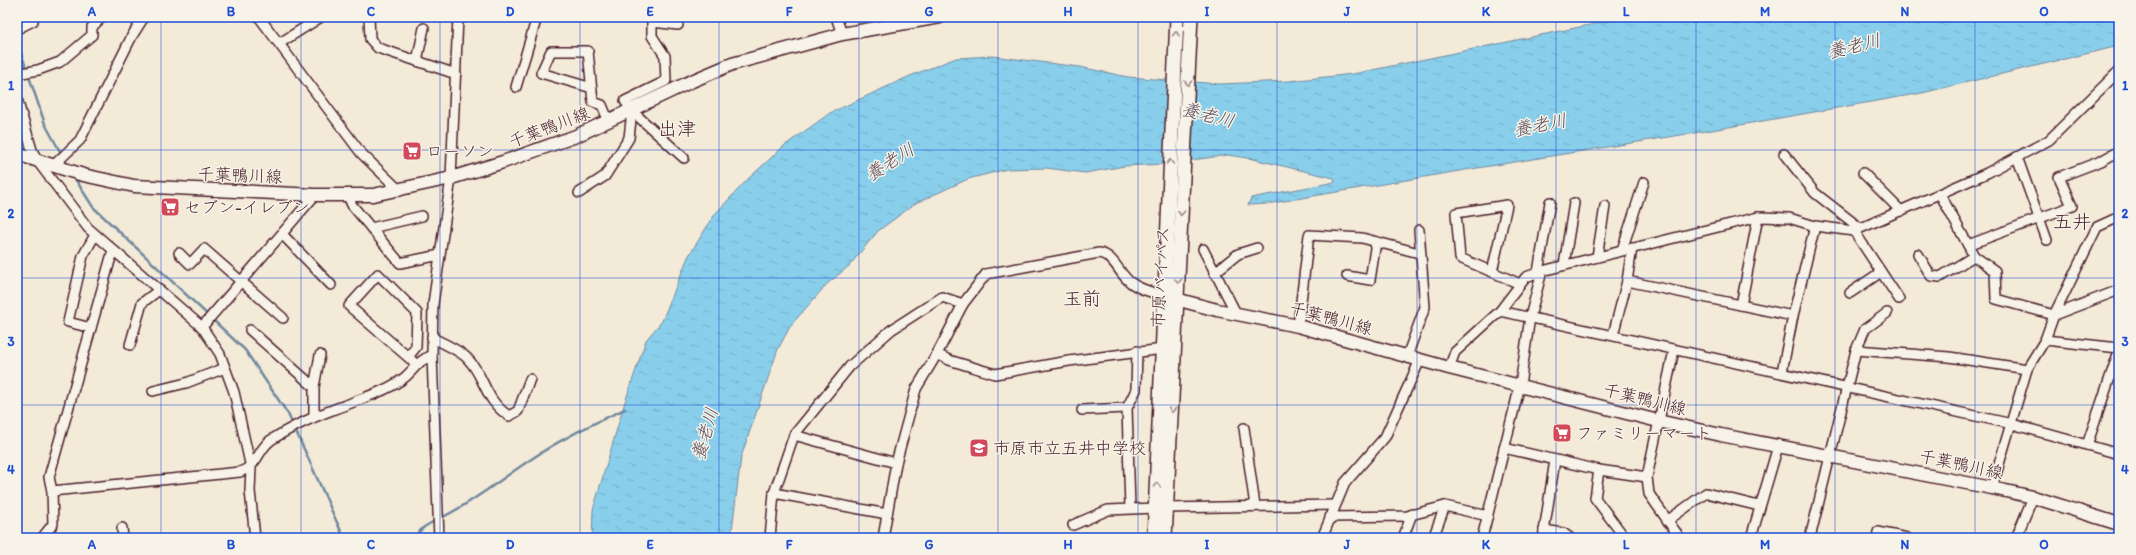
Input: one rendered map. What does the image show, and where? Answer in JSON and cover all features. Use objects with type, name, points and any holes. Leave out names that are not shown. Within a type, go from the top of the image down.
[{"type":"highway","name":"市原バイパス","points":[[1154,538],[1161,508],[1171,297],[1167,243],[1177,17]]},
{"type":"highway","name":"市原バイパス","points":[[1165,538],[1161,508],[1163,349],[1180,242],[1191,17]]},
{"type":"main road","name":"千葉鴨川線","points":[[17,154],[38,162],[134,186],[348,196],[373,195],[400,191],[451,178],[518,157],[576,136],[609,122],[692,81],[732,64],[842,34],[940,17]]},
{"type":"main road","name":"千葉鴨川線","points":[[1171,297],[1217,310],[1298,326],[1449,368],[1658,421],[1992,488],[2033,497],[2118,521]]},
{"type":"street","points":[[53,166],[80,140],[132,36],[144,17]]},
{"type":"street","points":[[259,17],[280,42],[361,153],[400,191]]},
{"type":"street","points":[[280,42],[322,17]]},
{"type":"street","points":[[369,17],[370,39],[378,48],[456,74]]},
{"type":"street","points":[[439,538],[432,356],[433,304],[451,178],[458,17]]},
{"type":"street","points":[[516,87],[537,17]]},
{"type":"street","points":[[836,17],[842,34]]},
{"type":"street","points":[[17,74],[38,70],[60,62],[92,35],[92,27],[100,19]]},
{"type":"street","points":[[678,25],[652,19],[652,36],[665,56],[666,81],[625,101],[632,111],[684,158]]},
{"type":"street","points":[[17,30],[33,21]]},
{"type":"street","points":[[417,61],[424,28]]},
{"type":"street","points":[[592,88],[541,74],[551,51],[588,51],[592,88],[593,102],[602,105],[609,122]]},
{"type":"street","points":[[1449,368],[1454,352],[1500,311],[1526,277],[1540,271],[1758,217],[1790,218],[1815,226],[1857,230],[1987,173],[2048,140],[2119,71]]},
{"type":"street","points":[[17,99],[32,150],[38,162],[88,228],[202,327],[220,354],[234,392],[251,468],[250,491],[255,538]]},
{"type":"street","points":[[579,193],[605,176],[629,138],[632,111]]},
{"type":"street","points":[[1968,245],[2072,206],[2059,177],[2102,161],[2119,151]]},
{"type":"street","points":[[1784,154],[1815,193],[1857,230],[1881,272],[1900,299]]},
{"type":"street","points":[[2018,157],[2047,240]]},
{"type":"street","points":[[1863,173],[1901,211]]},
{"type":"street","points":[[1622,250],[1644,182]]},
{"type":"street","points":[[1940,194],[1974,256],[1995,271],[1996,299],[2054,315],[2119,290]]},
{"type":"street","points":[[202,327],[315,195]]},
{"type":"street","points":[[348,196],[352,205],[400,263],[440,255]]},
{"type":"street","points":[[1482,538],[1520,385],[1530,317],[1540,271],[1550,202]]},
{"type":"street","points":[[1564,265],[1574,204]]},
{"type":"street","points":[[1492,272],[1507,205],[1456,213],[1460,258],[1492,272],[1520,284]]},
{"type":"street","points":[[1597,257],[1605,206]]},
{"type":"street","points":[[371,228],[422,216]]},
{"type":"street","points":[[1742,305],[1758,217]]},
{"type":"street","points":[[1992,488],[2027,369],[2045,340],[2054,315],[2097,227],[2119,217]]},
{"type":"street","points":[[1782,372],[1793,316],[1815,226]]},
{"type":"street","points":[[1407,356],[1426,307],[1419,254],[1419,230]]},
{"type":"street","points":[[282,234],[331,285]]},
{"type":"street","points":[[91,328],[68,322],[83,256],[95,235]]},
{"type":"street","points":[[1298,326],[1309,235],[1362,238],[1419,254]]},
{"type":"street","points":[[1347,276],[1370,280],[1376,242]]},
{"type":"street","points":[[1214,273],[1238,254],[1256,248]]},
{"type":"street","points":[[1613,335],[1627,281],[1632,248]]},
{"type":"street","points":[[179,253],[190,264],[204,249],[283,318]]},
{"type":"street","points":[[1203,249],[1214,273],[1236,313]]},
{"type":"street","points":[[42,538],[53,524],[52,491],[49,477],[113,250]]},
{"type":"street","points":[[883,538],[896,463],[916,389],[937,354],[963,304],[986,274],[1099,253],[1109,257],[1132,284],[1171,297]]},
{"type":"street","points":[[1918,254],[1931,276],[1940,277],[1974,256]]},
{"type":"street","points":[[1850,293],[1881,272]]},
{"type":"street","points":[[408,357],[416,347],[418,313],[378,274],[349,306],[408,357],[418,364]]},
{"type":"street","points":[[1627,281],[1793,316]]},
{"type":"street","points":[[130,345],[142,303],[159,290]]},
{"type":"street","points":[[770,538],[774,493],[794,435],[850,366],[891,330],[942,297],[963,304]]},
{"type":"street","points":[[1500,311],[1613,335],[1674,350],[1782,372],[2012,424],[2119,454]]},
{"type":"street","points":[[1810,538],[1856,350],[1865,330],[1887,313]]},
{"type":"street","points":[[250,330],[314,387]]},
{"type":"street","points":[[432,337],[467,358],[474,367],[490,399],[499,409],[509,416],[518,411],[530,379]]},
{"type":"street","points":[[2045,340],[2119,349],[2115,377],[2087,445]]},
{"type":"street","points":[[937,354],[949,360],[996,374],[1137,351],[1163,349]]},
{"type":"street","points":[[1674,350],[1646,477],[1649,494],[1680,538]]},
{"type":"street","points":[[1856,350],[1949,357],[2027,369]]},
{"type":"street","points":[[1130,508],[1127,408],[1136,390],[1137,351]]},
{"type":"street","points":[[314,418],[314,387],[320,355]]},
{"type":"street","points":[[52,491],[240,472],[251,468],[268,442],[288,429],[379,392],[404,378],[424,358],[432,356]]},
{"type":"street","points":[[1322,538],[1345,483],[1385,437],[1420,360]]},
{"type":"street","points":[[153,391],[186,383],[225,368]]},
{"type":"street","points":[[1082,410],[1127,408]]},
{"type":"street","points":[[1244,428],[1255,506]]},
{"type":"street","points":[[794,435],[896,463]]},
{"type":"street","points":[[1751,538],[1759,506],[1778,446]]},
{"type":"street","points":[[1504,448],[1599,470],[1646,477]]},
{"type":"street","points":[[1555,460],[1543,534],[1563,533],[1570,538]]},
{"type":"street","points":[[1599,470],[1595,498],[1625,538]]},
{"type":"street","points":[[774,493],[887,514]]},
{"type":"street","points":[[1667,521],[1706,493],[1759,506]]},
{"type":"street","points":[[2016,538],[2033,497]]},
{"type":"street","points":[[1073,525],[1108,510],[1130,508],[1335,505]]},
{"type":"street","points":[[1330,517],[1412,514],[1445,506],[1488,516]]},
{"type":"street","points":[[1433,538],[1445,506]]},
{"type":"street","points":[[1403,538],[1412,514]]},
{"type":"street","points":[[122,528],[123,538]]},
{"type":"street","points":[[1877,538],[1878,532],[1908,538]]},
{"type":"water","name":"養老川","points":[[1628,17],[2119,17],[2119,46],[1922,93],[1706,131],[1267,204],[1248,205],[1251,198],[1335,182],[1334,178],[1253,159],[1228,155],[1164,164],[1125,166],[1085,173],[1046,168],[1007,169],[968,179],[916,203],[878,231],[849,266],[827,284],[791,325],[778,349],[741,457],[731,538],[592,538],[593,510],[624,405],[646,340],[662,321],[688,257],[715,214],[749,178],[784,146],[830,113],[910,76],[956,58],[992,56],[1080,67],[1128,77],[1220,84],[1289,81],[1353,74]]},
{"type":"waterway","points":[[17,41],[45,124],[68,166]]},
{"type":"waterway","points":[[74,177],[93,207],[245,350],[288,414],[293,425]]},
{"type":"waterway","points":[[441,518],[453,512],[555,444],[625,409]]},
{"type":"waterway","points":[[295,429],[344,538]]},
{"type":"waterway","points":[[413,538],[424,527],[436,520]]},
{"type":"place","name":"ローソン","points":[[412,151]]},
{"type":"place","name":"セブン-イレブン","points":[[170,207]]},
{"type":"place","name":"ファミリーマート","points":[[1562,433]]},
{"type":"place","name":"市原市立五井中学校","points":[[979,448]]},
{"type":"district","name":"出津","points":[[677,128]]},
{"type":"district","name":"五井","points":[[2072,221]]},
{"type":"district","name":"玉前","points":[[1082,298]]}]
